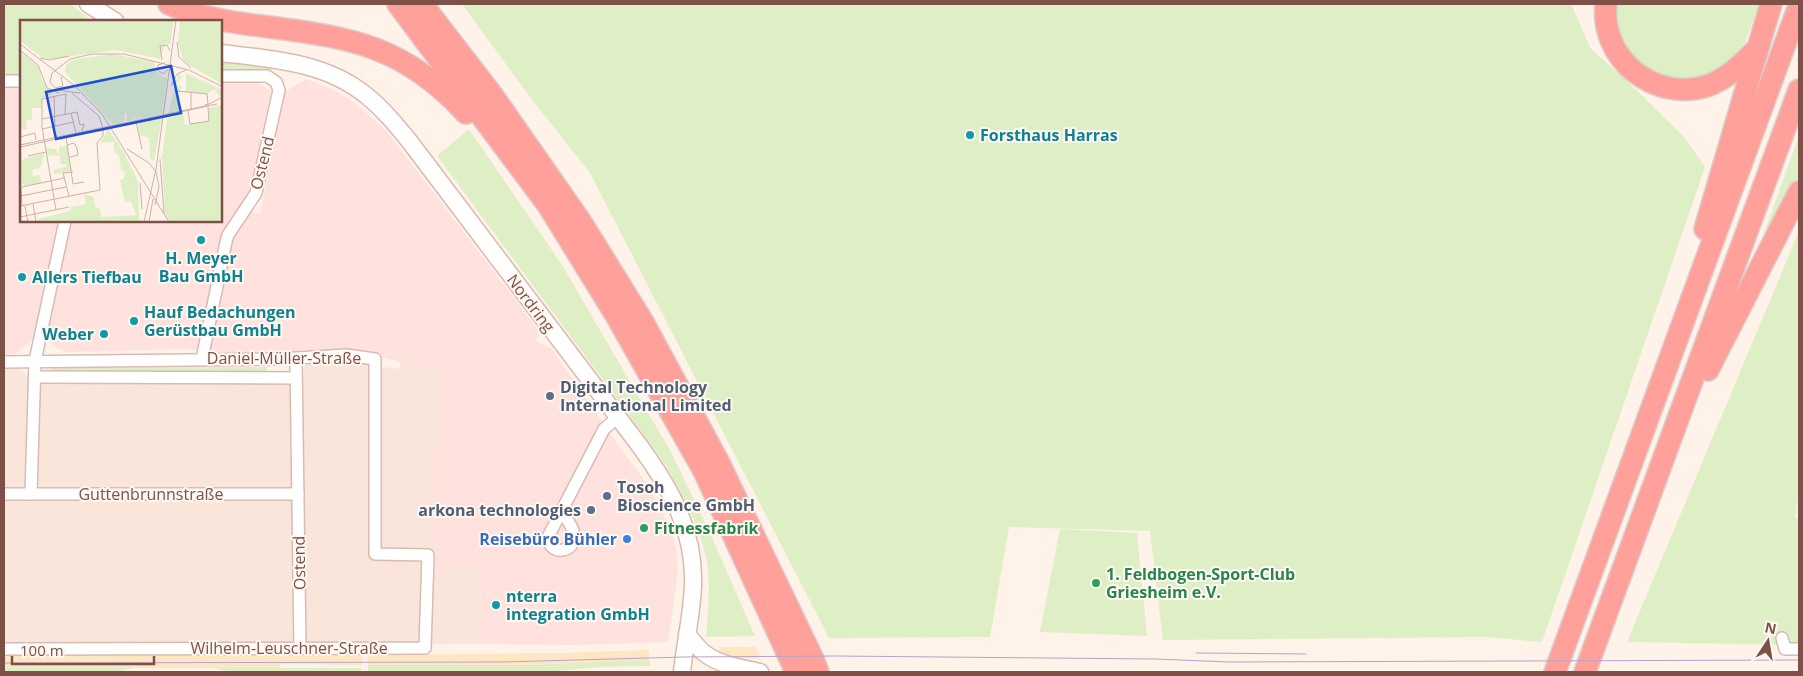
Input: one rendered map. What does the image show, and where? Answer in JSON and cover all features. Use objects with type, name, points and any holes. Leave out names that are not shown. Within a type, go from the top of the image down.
[{"type":"highway","points":[[168,4],[190,12],[233,22],[325,35],[366,45],[408,64],[450,96],[548,205]]},
{"type":"highway","points":[[398,4],[548,205],[617,317],[704,471],[796,672]]},
{"type":"highway","points":[[422,4],[493,96],[581,222],[643,322],[719,462],[818,672]]},
{"type":"highway","points":[[1606,4],[1607,28],[1618,55],[1639,76],[1663,87],[1686,89],[1708,85],[1720,80],[1736,69],[1756,50]]},
{"type":"highway","points":[[1683,324],[1700,247],[1771,4]]},
{"type":"highway","points":[[1555,672],[1799,6]]},
{"type":"highway","points":[[1586,672],[1799,90]]},
{"type":"highway","points":[[1668,448],[1799,192]]},
{"type":"main road","points":[[88,4],[113,20]]},
{"type":"main road","name":"Nordring","points":[[222,53],[273,59],[319,70],[353,86],[382,110],[416,150],[662,478],[684,524],[692,558],[692,604],[682,672]]},
{"type":"main road","points":[[687,634],[708,656],[728,664],[760,672]]},
{"type":"street","name":"Ostend","points":[[202,359],[228,235],[252,200],[258,185],[279,90],[274,79],[267,76],[222,76]]},
{"type":"street","points":[[4,81],[20,80]]},
{"type":"street","points":[[31,494],[35,361],[65,222]]},
{"type":"street","name":"Daniel-Müller-Straße","points":[[4,362],[296,358],[346,355],[375,359],[374,551],[378,555],[428,555],[424,648]]},
{"type":"street","name":"Ostend","points":[[296,358],[300,648]]},
{"type":"street","name":"Daniel-Müller-Straße","points":[[34,377],[296,378]]},
{"type":"street","points":[[562,510],[604,430],[617,418]]},
{"type":"street","name":"Guttenbrunnstraße","points":[[4,494],[298,494]]},
{"type":"street","points":[[1782,638],[1785,649],[1799,648]]},
{"type":"street","name":"Wilhelm-Leuschner-Straße","points":[[4,649],[424,648]]},
{"type":"shaded area","points":[[306,79],[334,90],[355,103],[387,132],[540,332],[536,341],[552,349],[615,441],[648,485],[672,531],[676,549],[678,569],[667,642],[573,645],[481,644],[481,569],[432,569],[439,372],[351,349],[231,353],[182,349],[65,352],[47,341],[33,339],[15,354],[4,355],[4,86],[20,86],[20,222],[222,222],[222,83],[258,82],[271,91],[250,190],[238,209],[260,214],[285,92]]},
{"type":"shaded area","points":[[357,362],[399,369],[401,362],[440,372],[433,569],[481,569],[481,644],[4,644],[4,368],[15,368],[25,373],[27,383],[285,383],[303,382],[304,365]]},
{"type":"green space","points":[[4,4],[70,4],[91,20],[20,20],[20,75],[4,75]]},
{"type":"green space","points":[[462,4],[1571,4],[1591,49],[1624,78],[1684,137],[1705,167],[1542,642],[1485,637],[1163,640],[1150,531],[1009,527],[990,637],[829,638],[590,173],[530,97]]},
{"type":"green space","points":[[1615,4],[1759,4],[1745,43],[1738,54],[1714,74],[1681,81],[1648,71],[1626,48],[1615,22]]},
{"type":"green space","points":[[222,60],[274,67],[271,71],[258,69],[222,70]]},
{"type":"green space","points":[[469,129],[562,265],[671,452],[710,533],[755,636],[706,637],[709,582],[704,549],[692,516],[666,465],[437,156]]},
{"type":"green space","points":[[1799,136],[1799,178],[1768,236],[1763,236]]},
{"type":"green space","points":[[1799,231],[1799,494],[1795,518],[1799,519],[1799,645],[1627,642]]},
{"type":"green space","points":[[267,367],[267,373],[49,373],[49,370],[53,368]]},
{"type":"green space","name":"1. Feldbogen-Sport-Club Griesheim e.V.","points":[[1060,529],[1137,533],[1147,636],[1040,632]]},
{"type":"green space","points":[[650,660],[650,666],[599,667],[556,671],[368,671],[368,665],[518,665]]},
{"type":"green space","points":[[138,667],[114,672],[4,672],[4,668]]},
{"type":"green space","points":[[212,668],[361,668],[361,672],[234,672]]},
{"type":"sand","points":[[719,647],[756,647],[761,659],[720,658]]},
{"type":"sand","points":[[649,650],[649,660],[518,665],[368,665],[368,655]]},
{"type":"sand","points":[[349,653],[362,655],[362,665],[280,664],[279,668],[4,668],[4,654]]},
{"type":"tram line","points":[[1196,653],[1306,654]]},
{"type":"tram line","points":[[4,663],[503,662],[684,657],[836,656],[1155,659],[1230,662],[1799,660]]},
{"type":"place","name":"Forsthaus Harras","points":[[970,135]]},
{"type":"place","name":"H. Meyer Bau GmbH","points":[[201,240]]},
{"type":"place","name":"Allers Tiefbau","points":[[22,277]]},
{"type":"place","name":"Hauf Bedachungen Gerüstbau GmbH","points":[[134,321]]},
{"type":"place","name":"Weber","points":[[104,334]]},
{"type":"place","name":"Digital Technology International Limited","points":[[550,396]]},
{"type":"place","name":"Tosoh Bioscience GmbH","points":[[607,496]]},
{"type":"place","name":"arkona technologies","points":[[591,510]]},
{"type":"place","name":"Fitnessfabrik","points":[[644,528]]},
{"type":"place","name":"Reisebüro Bühler","points":[[627,539]]},
{"type":"place","name":"1. Feldbogen-Sport-Club Griesheim e.V.","points":[[1096,583]]},
{"type":"place","name":"nterra integration GmbH","points":[[496,605]]}]
